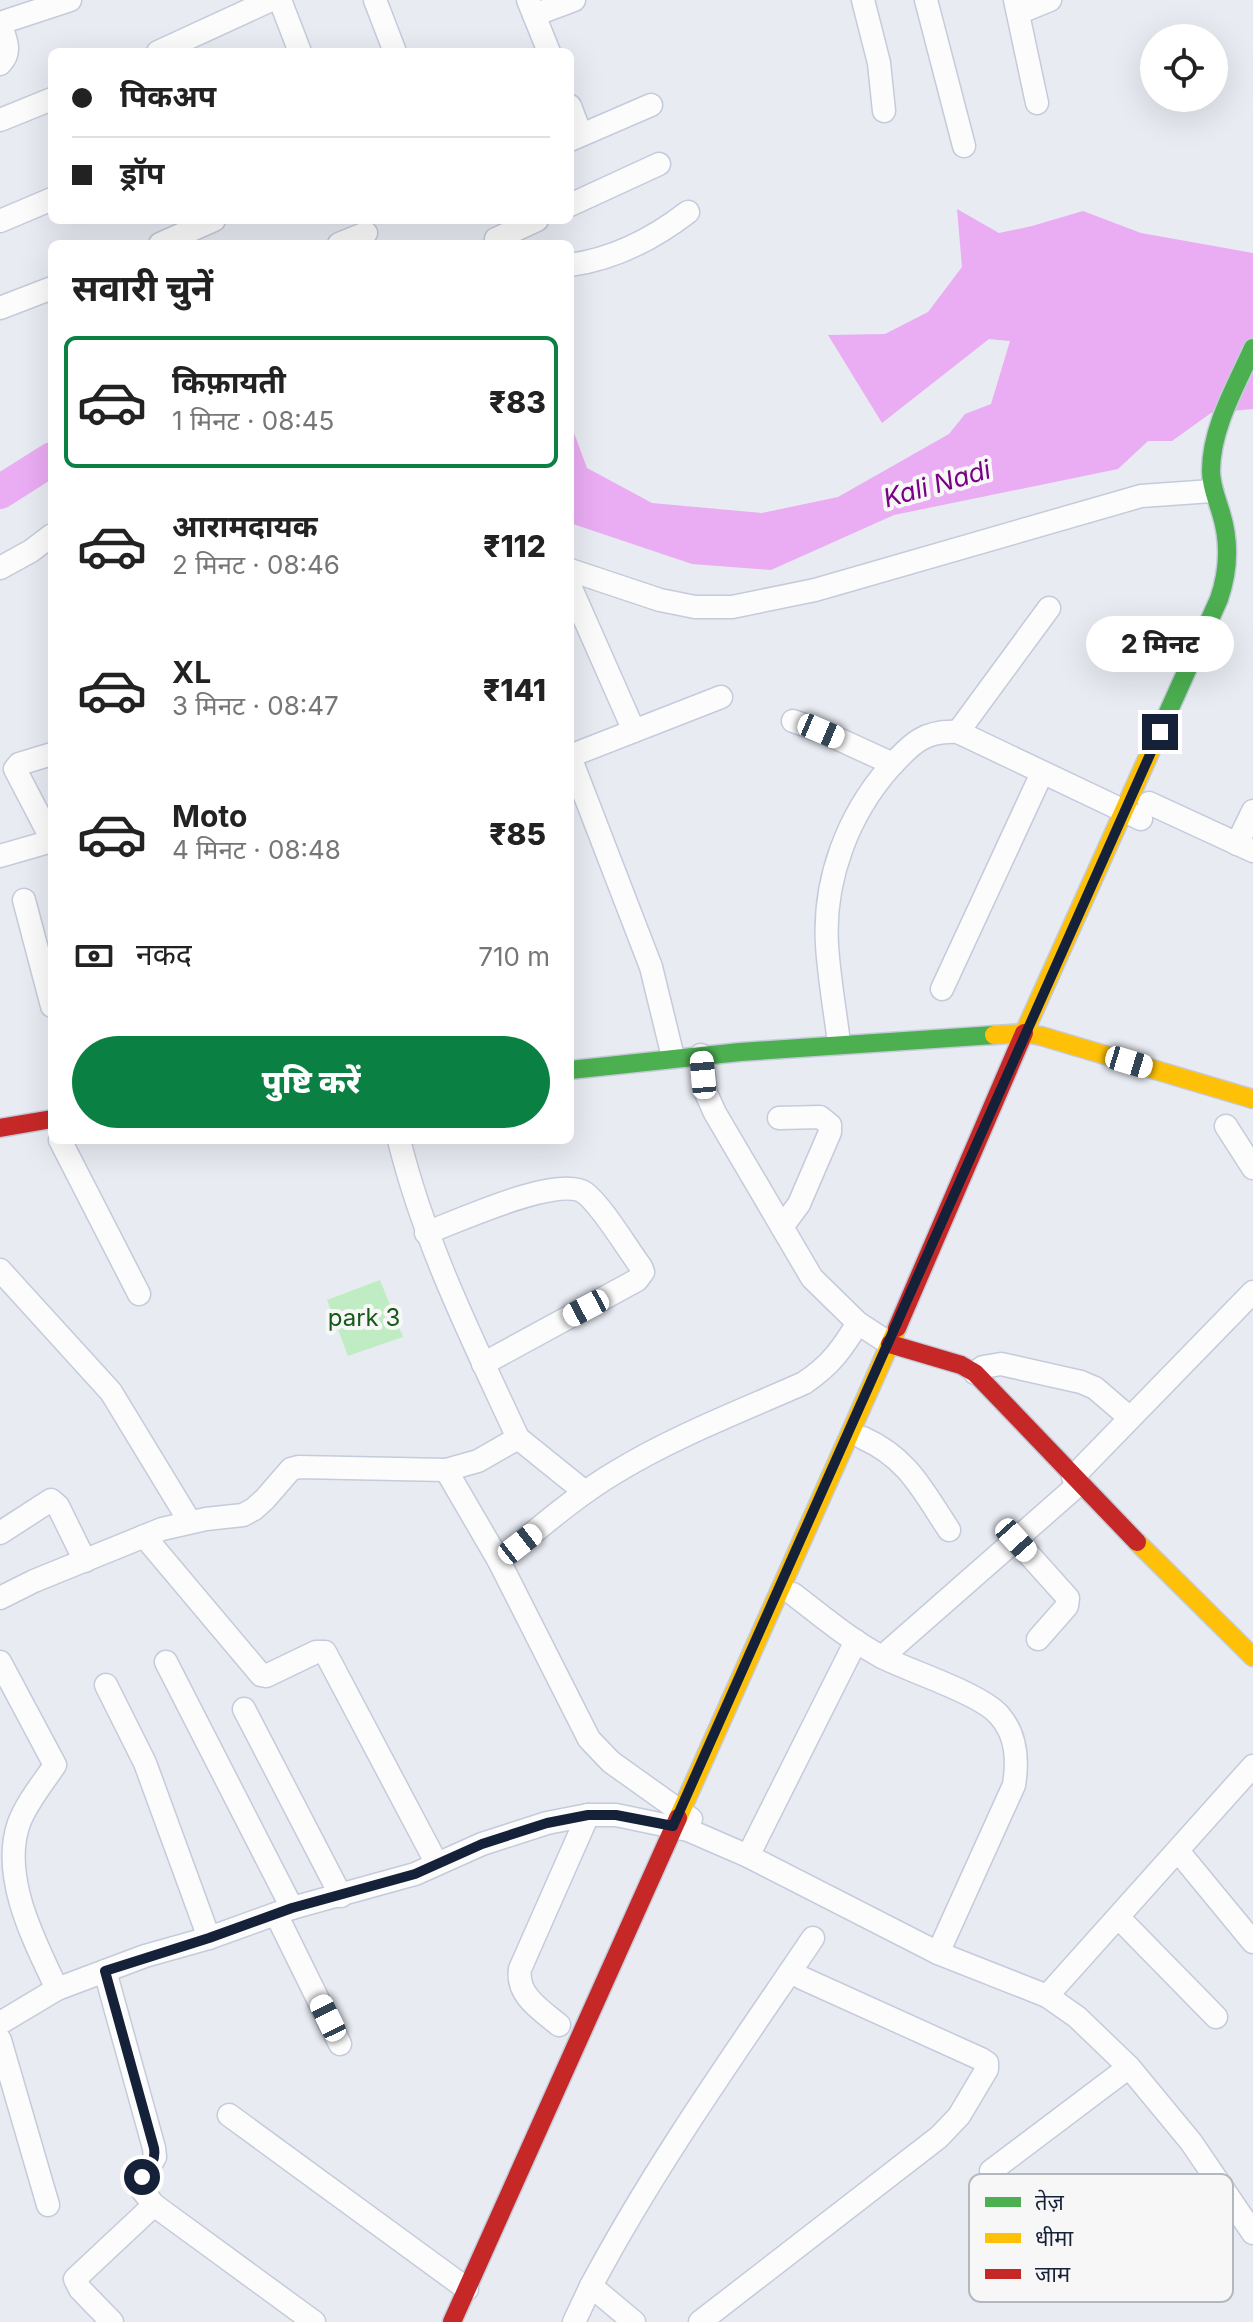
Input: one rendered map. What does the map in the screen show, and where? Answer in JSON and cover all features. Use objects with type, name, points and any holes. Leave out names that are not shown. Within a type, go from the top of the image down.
[{"type":"main road","points":[[452,2322],[683,1822],[1032,1035],[1141,811],[1226,581],[1227,538],[1212,491],[1210,466],[1222,418],[1253,348]]},
{"type":"main road","points":[[1167,759],[1241,584]]},
{"type":"main road","points":[[1032,1035],[1108,892]]},
{"type":"main road","points":[[574,1069],[673,1057],[839,1043],[1032,1035],[1253,1099]]},
{"type":"main road","points":[[0,1128],[48,1121]]},
{"type":"main road","points":[[896,1346],[961,1365],[975,1373],[1076,1480],[1253,1657]]},
{"type":"main road","points":[[470,2322],[683,1822],[793,1594],[863,1438],[896,1346]]},
{"type":"street","points":[[0,64],[7,55],[8,46],[0,23],[70,0]]},
{"type":"street","points":[[167,48],[271,0]]},
{"type":"street","points":[[280,0],[298,48]]},
{"type":"street","points":[[375,0],[393,48]]},
{"type":"street","points":[[547,48],[531,7],[574,0]]},
{"type":"street","points":[[863,0],[879,63],[884,111]]},
{"type":"street","points":[[926,0],[964,146]]},
{"type":"street","points":[[1037,103],[1016,6],[1050,0]]},
{"type":"street","points":[[0,120],[48,101]]},
{"type":"street","points":[[576,138],[651,105]]},
{"type":"street","points":[[574,203],[659,164]]},
{"type":"street","points":[[0,221],[48,201]]},
{"type":"street","points":[[574,264],[590,262],[647,241],[688,212]]},
{"type":"street","points":[[169,240],[205,224]]},
{"type":"street","points":[[494,234],[525,224]]},
{"type":"street","points":[[0,308],[48,290]]},
{"type":"street","points":[[574,571],[660,600],[695,607],[732,607],[815,590],[1141,496],[1212,491]]},
{"type":"street","points":[[0,568],[48,538]]},
{"type":"street","points":[[574,595],[634,731]]},
{"type":"street","points":[[958,732],[1049,608]]},
{"type":"street","points":[[574,754],[721,697]]},
{"type":"street","points":[[793,721],[893,764]]},
{"type":"street","points":[[839,1043],[826,943],[830,897],[841,846],[857,810],[893,764],[923,737],[940,731],[958,732],[1042,773],[1245,848],[1253,811]]},
{"type":"street","points":[[48,755],[19,764],[15,769],[48,832]]},
{"type":"street","points":[[574,766],[646,953],[673,1057]]},
{"type":"street","points":[[942,989],[1042,773]]},
{"type":"street","points":[[0,856],[48,841]]},
{"type":"street","points":[[24,900],[48,991]]},
{"type":"street","points":[[701,1055],[706,1093],[715,1113],[812,1278],[858,1323],[896,1346]]},
{"type":"street","points":[[779,1118],[820,1117],[830,1125],[830,1132],[799,1204],[782,1227]]},
{"type":"street","points":[[1226,1126],[1253,1168]]},
{"type":"street","points":[[62,1144],[139,1294]]},
{"type":"street","points":[[400,1144],[426,1233],[518,1438],[585,1492]]},
{"type":"street","points":[[426,1233],[521,1197],[571,1188],[588,1195],[641,1267],[643,1272],[637,1280],[483,1364]]},
{"type":"street","points":[[0,1270],[111,1392],[190,1522]]},
{"type":"street","points":[[882,1657],[1016,1540],[1076,1480],[1130,1418],[1250,1302]]},
{"type":"street","points":[[499,1561],[585,1492],[664,1445],[804,1383],[836,1357],[858,1323]]},
{"type":"street","points":[[975,1373],[983,1367],[1001,1364],[1081,1382],[1095,1388],[1130,1418]]},
{"type":"street","points":[[0,1598],[144,1536],[190,1522],[243,1515],[254,1509],[291,1469],[446,1470],[478,1461],[518,1438]]},
{"type":"street","points":[[863,1438],[882,1447],[908,1468],[949,1530]]},
{"type":"street","points":[[446,1470],[499,1561],[589,1739],[611,1762],[683,1822],[938,1953],[1047,1996],[1077,2017],[1129,2067],[1191,2142],[1213,2174]]},
{"type":"street","points":[[0,1533],[51,1500],[58,1506],[85,1561]]},
{"type":"street","points":[[144,1536],[261,1675],[266,1676],[316,1652],[325,1652],[437,1864]]},
{"type":"street","points":[[1016,1540],[1068,1598],[1067,1606],[1038,1639]]},
{"type":"street","points":[[793,1594],[882,1657],[981,1702],[998,1714],[1012,1735],[1017,1761],[1014,1785],[938,1953]]},
{"type":"street","points":[[748,1856],[856,1641]]},
{"type":"street","points":[[0,1662],[55,1765],[19,1823],[15,1850],[18,1888],[28,1926],[57,1989]]},
{"type":"street","points":[[166,1662],[284,1911],[340,2044]]},
{"type":"street","points":[[106,1685],[145,1763],[209,1938]]},
{"type":"street","points":[[244,1709],[341,1896]]},
{"type":"street","points":[[1047,1996],[1253,1766]]},
{"type":"street","points":[[0,2023],[57,1989],[105,1971],[284,1911],[415,1874],[482,1844],[547,1823],[588,1815],[683,1822]]},
{"type":"street","points":[[559,2025],[533,2003],[519,1979],[520,1969],[588,1815]]},
{"type":"street","points":[[1178,1851],[1253,1942]]},
{"type":"street","points":[[1118,1917],[1216,2017]]},
{"type":"street","points":[[574,2322],[628,2216],[813,1938]]},
{"type":"street","points":[[105,1971],[154,2148],[155,2157],[140,2183],[142,2190],[154,2205],[314,2322]]},
{"type":"street","points":[[700,2322],[939,2137],[959,2116],[987,2069],[987,2063],[981,2059],[802,1978]]},
{"type":"street","points":[[0,2040],[48,2205]]},
{"type":"street","points":[[991,2171],[1129,2067]]},
{"type":"street","points":[[229,2115],[467,2289]]},
{"type":"street","points":[[1233,2204],[1253,2233]]},
{"type":"street","points":[[112,2322],[80,2289],[75,2279],[154,2205]]},
{"type":"street","points":[[591,2286],[634,2322]]},
{"type":"green space","name":"park 3","points":[[380,1280],[403,1337],[348,1356],[327,1300]]},
{"type":"water","points":[[957,209],[999,233],[1083,211],[1141,233],[1253,253],[1253,409],[1211,413],[1172,441],[1148,441],[1118,469],[894,515],[771,570],[692,564],[574,524],[574,433],[587,468],[652,503],[762,513],[838,497],[949,434],[965,414],[991,404],[1010,341],[989,339],[882,423],[828,335],[885,334],[928,312],[962,267]]},
{"type":"waterway","name":"Kali Nadi","points":[[0,492],[48,462]]},
{"type":"traffic: fast","points":[[1161,728],[1222,588],[1227,545],[1212,482],[1212,455],[1226,408],[1253,348]]},
{"type":"traffic: fast","points":[[574,1070],[740,1052],[994,1035]]},
{"type":"traffic: slow","points":[[1024,1033],[1161,728]]},
{"type":"traffic: slow","points":[[994,1035],[1024,1033],[1041,1036],[1253,1099]]},
{"type":"traffic: slow","points":[[678,1818],[897,1328]]},
{"type":"traffic: slow","points":[[1137,1542],[1253,1657]]},
{"type":"traffic: jam","points":[[897,1328],[1024,1033]]},
{"type":"traffic: jam","points":[[0,1128],[48,1120]]},
{"type":"traffic: jam","points":[[890,1344],[961,1365],[975,1373],[1137,1542]]},
{"type":"traffic: jam","points":[[452,2322],[678,1818]]},
{"type":"route","points":[[142,2177],[152,2165],[154,2148],[105,1971],[292,1908],[415,1874],[482,1844],[547,1823],[588,1815],[616,1815],[673,1826],[1160,732]]}]
